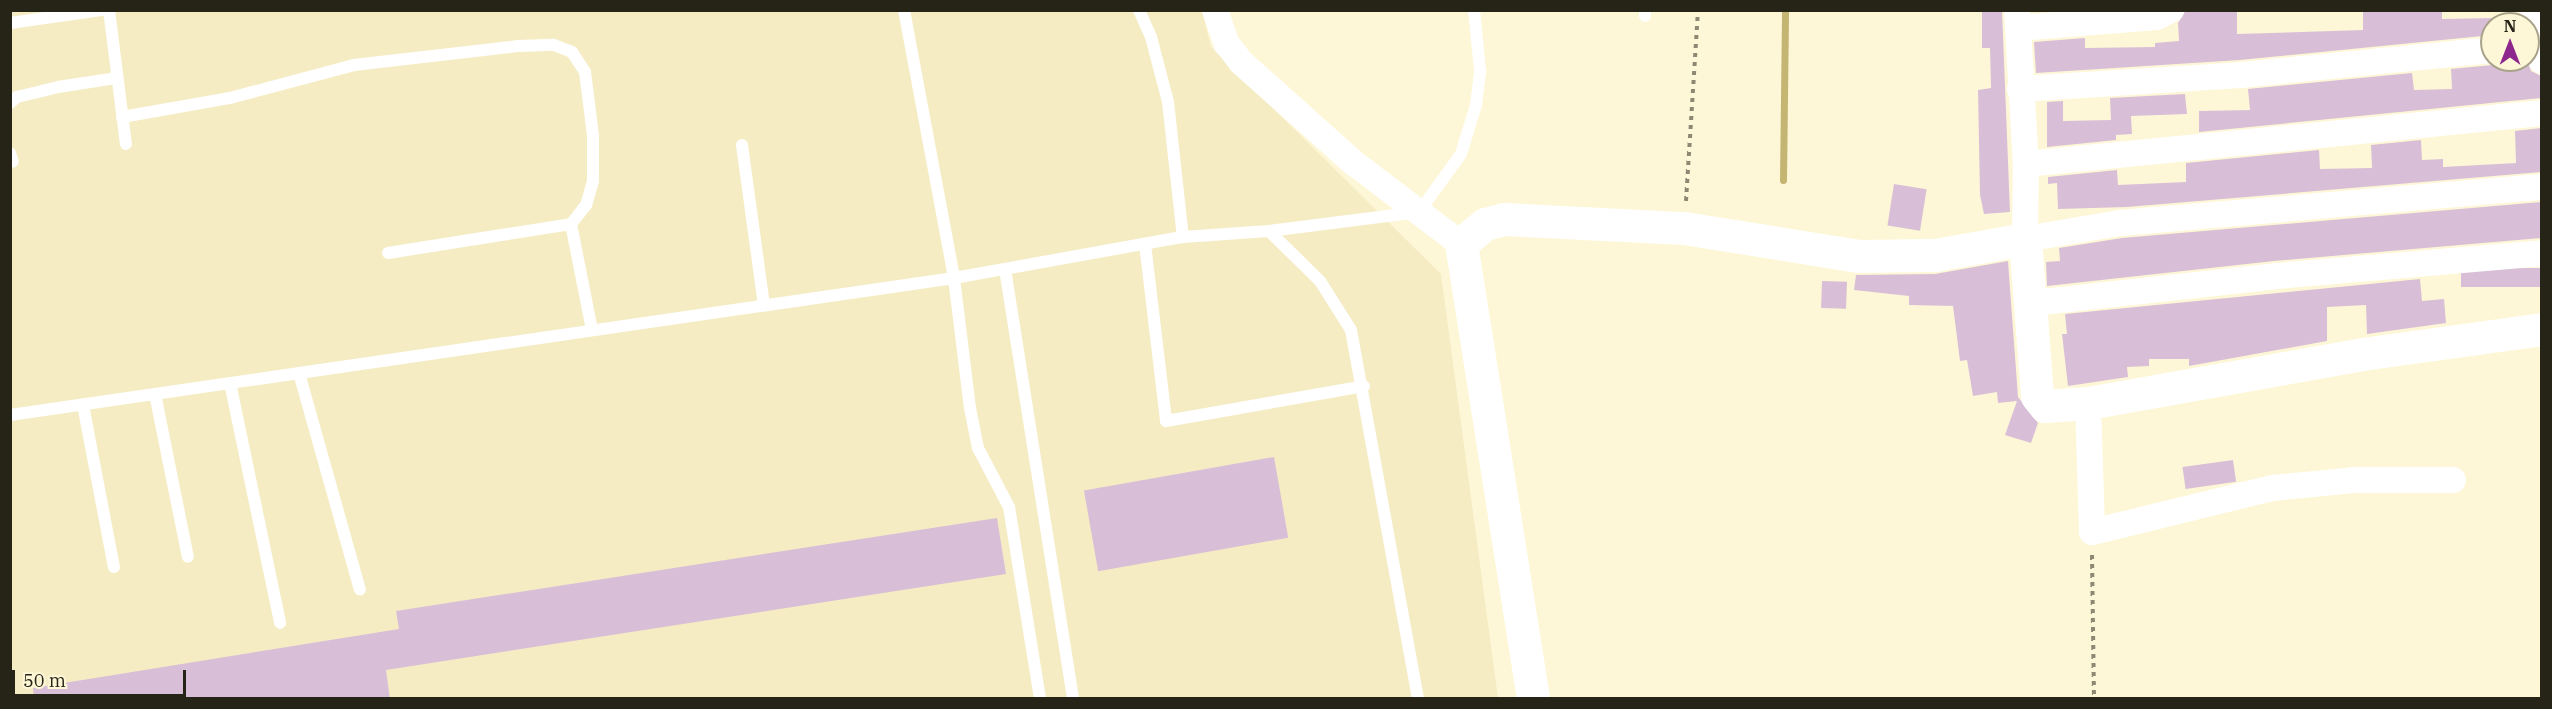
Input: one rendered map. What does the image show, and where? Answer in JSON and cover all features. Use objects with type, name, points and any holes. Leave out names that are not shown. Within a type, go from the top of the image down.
[{"type":"street","points":[[1215,10],[1227,44],[1242,63],[1354,163],[1461,244],[1533,699]]},
{"type":"street","points":[[2171,10],[2157,17],[2017,19],[2026,164],[2025,239],[2033,303],[2037,396],[2045,406],[2088,403],[2362,354],[2541,329]]},
{"type":"street","points":[[2020,89],[2241,75],[2480,51]]},
{"type":"street","points":[[2026,164],[2541,113]]},
{"type":"street","points":[[1461,244],[1473,230],[1504,219],[1698,230],[1858,256],[1935,255],[2120,223],[2541,187]]},
{"type":"street","points":[[2033,303],[2276,276],[2541,253]]},
{"type":"street","points":[[2088,403],[2092,532],[2273,488],[2354,480],[2453,480]]},
{"type":"lane","points":[[10,23],[100,10]]},
{"type":"lane","points":[[109,10],[126,144]]},
{"type":"lane","points":[[904,10],[954,278],[970,408],[978,448],[1009,507],[1040,699]]},
{"type":"lane","points":[[1139,10],[1151,37],[1168,102],[1183,237]]},
{"type":"lane","points":[[10,416],[954,278],[1183,237],[1269,231],[1419,212],[1461,154],[1476,105],[1479,70],[1474,10]]},
{"type":"lane","points":[[122,117],[230,98],[354,64],[437,53],[555,45],[572,52],[585,72],[593,135],[593,181],[586,205],[571,224],[388,253]]},
{"type":"lane","points":[[10,103],[17,97],[58,87],[117,78]]},
{"type":"lane","points":[[742,145],[764,305]]},
{"type":"lane","points":[[571,224],[592,330]]},
{"type":"lane","points":[[1269,231],[1320,281],[1340,309],[1351,330],[1364,386],[1414,698]]},
{"type":"lane","points":[[1145,244],[1166,421],[1364,386]]},
{"type":"lane","points":[[1005,269],[1073,699]]},
{"type":"lane","points":[[299,373],[360,590]]},
{"type":"lane","points":[[230,383],[280,623]]},
{"type":"lane","points":[[155,394],[188,557]]},
{"type":"lane","points":[[84,405],[114,567]]},
{"type":"path","points":[[1698,10],[1698,230]]},
{"type":"path","points":[[2092,532],[2094,699]]},
{"type":"shaded area","points":[[10,11],[1202,11],[1211,47],[1441,274],[1498,698],[11,698]]},
{"type":"building","points":[[1982,10],[2002,10],[2010,212],[1984,214],[1980,195],[1978,90],[1991,88],[1990,48],[1982,48]]},
{"type":"building","points":[[2186,10],[2237,10],[2237,34],[2363,30],[2363,10],[2442,10],[2442,19],[2480,18],[2480,36],[2240,60],[2036,73],[2034,42],[2085,38],[2085,48],[2155,47],[2155,43],[2179,41],[2178,23]]},
{"type":"building","points":[[2480,66],[2480,72],[2533,72],[2541,76],[2541,98],[2199,132],[2199,111],[2250,110],[2248,89],[2412,73],[2414,90],[2452,89],[2451,69]]},
{"type":"building","points":[[2185,94],[2187,114],[2131,116],[2132,134],[2116,135],[2116,140],[2047,147],[2047,102],[2063,101],[2063,121],[2111,120],[2110,98]]},
{"type":"building","points":[[2541,128],[2541,172],[2127,207],[2058,209],[2057,183],[2048,184],[2048,177],[2117,170],[2118,185],[2186,182],[2186,163],[2319,150],[2320,169],[2372,168],[2371,145],[2421,140],[2422,160],[2443,159],[2443,167],[2516,163],[2515,131]]},
{"type":"building","points":[[1894,184],[1927,189],[1920,231],[1887,225]]},
{"type":"building","points":[[2541,202],[2541,238],[2274,261],[2047,286],[2046,262],[2060,261],[2059,248],[2122,238]]},
{"type":"building","points":[[2008,261],[2018,397],[2038,423],[2031,443],[2005,435],[2017,401],[1998,403],[1997,392],[1973,396],[1967,360],[1960,361],[1953,306],[1909,305],[1909,296],[1854,290],[1856,275],[1935,274]]},
{"type":"building","points":[[2461,268],[2541,268],[2541,287],[2461,287]]},
{"type":"building","points":[[2420,279],[2422,301],[2444,299],[2446,323],[2367,334],[2366,305],[2327,307],[2327,341],[2189,366],[2189,359],[2149,359],[2149,366],[2127,367],[2128,377],[2068,386],[2062,334],[2067,334],[2065,314]]},
{"type":"building","points":[[1822,281],[1847,282],[1846,309],[1821,308]]},
{"type":"building","points":[[1274,457],[1288,538],[1098,571],[1084,491]]},
{"type":"building","points":[[2233,460],[2236,482],[2186,489],[2182,467]]},
{"type":"building","points":[[997,518],[1006,574],[386,670],[390,699],[34,699],[33,688],[399,629],[396,611]]},
{"type":"waterway","points":[[1783,180],[1785,10]]}]
